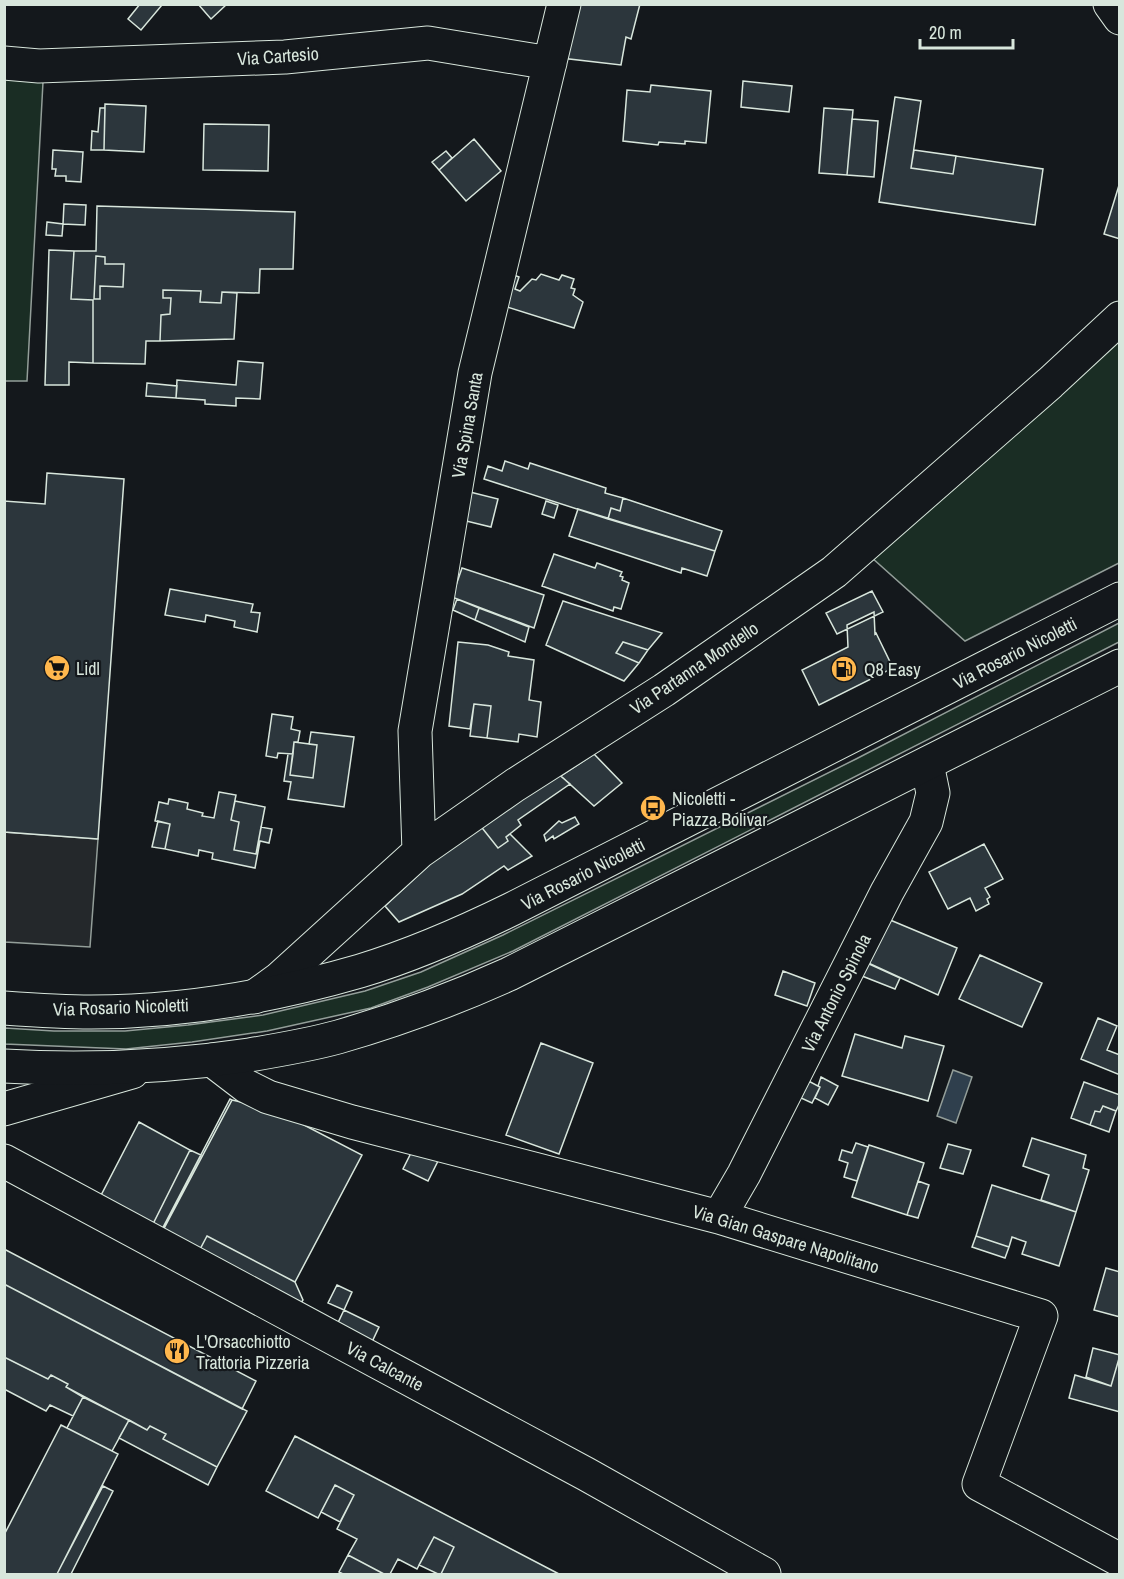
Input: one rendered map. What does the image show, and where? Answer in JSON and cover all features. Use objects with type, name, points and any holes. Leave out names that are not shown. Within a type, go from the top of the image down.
[{"type":"street","name":"Via Spina Santa","points":[[419,852],[415,731],[475,373],[564,4]]},
{"type":"street","points":[[1110,4],[1119,18]]},
{"type":"street","name":"Via Cartesio","points":[[4,63],[39,66],[285,57],[428,43],[550,63]]},
{"type":"street","name":"Via Partanna Mondello","points":[[254,997],[279,980],[419,852],[515,784],[664,690],[834,572],[1050,383],[1119,318]]},
{"type":"street","name":"Via Rosario Nicoletti","points":[[4,1008],[91,1012],[159,1009],[254,997],[316,983],[415,952],[463,933],[512,909],[1119,599]]},
{"type":"street","points":[[4,1066],[149,1067],[212,1060],[273,1051],[337,1037],[413,1013],[484,985],[713,872],[1119,666]]},
{"type":"street","name":"Via Antonio Spinola","points":[[719,1218],[744,1174],[887,891],[926,822],[933,793],[927,764]]},
{"type":"street","name":"Via Gian Gaspare Napolitano","points":[[212,1060],[246,1086],[268,1096],[352,1122],[719,1218],[1041,1316],[979,1484],[1119,1560]]},
{"type":"street","points":[[4,1109],[149,1067]]},
{"type":"street","name":"Via Calcante","points":[[4,1161],[586,1474],[764,1575]]},
{"type":"green space","points":[[5,78],[43,82],[27,381],[5,381]]},
{"type":"green space","points":[[1119,339],[1119,563],[965,641],[871,557]]},
{"type":"green space","points":[[1119,623],[1119,642],[513,951],[428,987],[371,1008],[267,1031],[192,1042],[126,1049],[5,1044],[5,1028],[125,1031],[263,1015],[365,991],[421,972],[503,935],[856,759]]},
{"type":"shaded area","points":[[4,832],[98,839],[90,947],[5,942]]},
{"type":"water","points":[[953,1070],[972,1077],[956,1123],[937,1116]]},
{"type":"building","points":[[140,4],[162,5],[141,30],[128,19]]},
{"type":"building","points":[[198,4],[227,4],[211,19]]},
{"type":"building","points":[[575,4],[640,4],[631,39],[626,37],[621,65],[561,58]]},
{"type":"building","points":[[743,81],[792,86],[789,112],[741,107]]},
{"type":"building","points":[[651,85],[711,91],[706,143],[659,142],[658,145],[623,141],[627,90],[650,92]]},
{"type":"building","points":[[895,97],[921,101],[911,168],[953,174],[956,156],[1043,169],[1035,225],[879,202]]},
{"type":"building","points":[[105,104],[146,106],[144,152],[104,150]]},
{"type":"building","points":[[100,108],[105,108],[104,150],[91,150],[92,131],[98,132]]},
{"type":"building","points":[[824,108],[853,110],[847,175],[819,173]]},
{"type":"building","points":[[852,119],[878,121],[874,177],[847,175]]},
{"type":"building","points":[[204,124],[269,125],[268,171],[203,170]]},
{"type":"building","points":[[474,139],[501,171],[466,201],[439,170]]},
{"type":"building","points":[[53,150],[83,152],[81,182],[66,181],[66,176],[55,176],[56,169],[52,169]]},
{"type":"building","points":[[914,150],[956,156],[953,174],[911,168]]},
{"type":"building","points":[[446,151],[452,158],[439,170],[432,162]]},
{"type":"building","points":[[1120,182],[1120,239],[1104,234]]},
{"type":"building","points":[[64,204],[86,205],[85,225],[63,224]]},
{"type":"building","points":[[97,206],[295,212],[293,269],[260,269],[259,293],[222,292],[221,303],[200,302],[201,291],[163,290],[163,298],[171,298],[170,314],[161,315],[160,341],[146,341],[145,364],[93,363],[93,300],[71,299],[74,251],[96,251]],"holes":[[[96,256],[105,257],[105,264],[124,264],[123,287],[100,286],[100,299],[94,299]]]},
{"type":"building","points":[[47,222],[63,224],[62,236],[46,235]]},
{"type":"building","points":[[49,250],[74,251],[71,299],[93,300],[93,363],[69,362],[69,385],[45,385]]},
{"type":"building","points":[[96,256],[105,257],[105,264],[124,264],[123,287],[100,286],[100,299],[94,299]]},
{"type":"building","points":[[511,274],[519,277],[515,289],[520,291],[541,274],[559,280],[562,275],[574,279],[571,288],[575,289],[573,295],[583,302],[574,328],[501,305]]},
{"type":"building","points":[[163,290],[201,291],[200,302],[221,303],[222,292],[237,293],[234,339],[160,341],[161,315],[170,314],[171,298],[163,298]]},
{"type":"building","points":[[238,361],[263,363],[260,399],[236,398],[236,406],[205,404],[205,400],[176,398],[177,380],[236,385]]},
{"type":"building","points":[[147,383],[177,386],[176,398],[146,396]]},
{"type":"building","points":[[505,461],[528,469],[530,463],[606,488],[605,493],[623,498],[620,511],[611,508],[608,519],[484,479],[488,466],[502,471]]},
{"type":"building","name":"Lidl","points":[[47,473],[124,479],[98,839],[4,832],[4,501],[45,504]]},
{"type":"building","points":[[466,491],[498,499],[491,527],[458,519]]},
{"type":"building","points":[[623,498],[722,531],[715,551],[608,519],[611,508],[620,511]]},
{"type":"building","points":[[546,501],[558,505],[554,518],[542,514]]},
{"type":"building","points":[[578,509],[715,551],[707,576],[682,568],[681,573],[569,536]]},
{"type":"building","points":[[554,554],[595,568],[597,563],[622,572],[620,576],[623,577],[622,580],[629,583],[621,609],[614,607],[613,611],[542,586]]},
{"type":"building","points":[[462,568],[544,595],[534,628],[452,597]]},
{"type":"building","points":[[170,589],[253,604],[251,612],[260,613],[257,632],[234,627],[235,621],[206,615],[205,622],[165,615]]},
{"type":"building","points":[[872,591],[883,612],[837,634],[826,613]]},
{"type":"building","points":[[457,599],[479,608],[475,620],[453,610]]},
{"type":"building","points":[[563,601],[662,633],[648,650],[623,642],[616,653],[639,663],[624,681],[546,645]]},
{"type":"building","points":[[479,608],[529,627],[525,642],[475,620]]},
{"type":"building","points":[[874,612],[875,634],[893,668],[819,705],[802,670],[848,647],[847,625]]},
{"type":"building","points":[[458,642],[488,645],[509,652],[508,656],[534,660],[529,700],[541,702],[537,737],[519,734],[518,742],[487,738],[491,706],[474,704],[470,729],[449,726]]},
{"type":"building","points":[[623,642],[648,650],[639,663],[616,653]]},
{"type":"building","points":[[474,704],[491,706],[487,738],[470,736]]},
{"type":"building","points":[[272,714],[293,717],[291,729],[300,731],[298,742],[294,742],[293,754],[278,753],[277,758],[266,756]]},
{"type":"building","points":[[311,732],[354,737],[344,807],[288,799],[291,782],[284,781],[288,754],[293,754],[290,775],[313,778],[317,745],[309,744]]},
{"type":"building","points":[[294,742],[317,745],[313,778],[290,775]]},
{"type":"building","points":[[594,754],[622,783],[594,806],[561,776]]},
{"type":"building","points":[[557,773],[570,784],[518,820],[521,825],[506,837],[508,841],[498,848],[479,824]]},
{"type":"building","points":[[219,792],[236,795],[231,820],[239,822],[234,850],[256,854],[261,827],[272,829],[269,843],[260,841],[255,868],[212,859],[213,853],[199,850],[198,856],[165,849],[170,824],[155,821],[159,802],[168,804],[169,799],[188,803],[187,809],[203,813],[202,816],[214,818]]},
{"type":"building","points":[[235,801],[265,807],[256,854],[234,850],[239,822],[231,820]]},
{"type":"building","points":[[575,817],[579,824],[554,839],[553,836],[546,841],[544,835],[559,821],[562,823]]},
{"type":"building","points":[[158,821],[170,824],[165,849],[152,847]]},
{"type":"building","points":[[479,824],[498,848],[508,841],[506,837],[510,834],[532,856],[508,870],[504,866],[462,894],[399,922],[385,906],[442,853]]},
{"type":"building","points":[[984,844],[1003,879],[985,888],[990,897],[987,899],[989,904],[976,911],[970,898],[948,909],[929,872]]},
{"type":"building","points":[[883,917],[957,948],[938,995],[864,961]]},
{"type":"building","points":[[980,955],[1042,983],[1022,1027],[959,999]]},
{"type":"building","points":[[867,963],[900,978],[895,989],[862,976]]},
{"type":"building","points":[[783,971],[815,983],[807,1006],[775,995]]},
{"type":"building","points":[[1098,1018],[1117,1026],[1107,1050],[1120,1055],[1120,1075],[1081,1059]]},
{"type":"building","points":[[855,1034],[902,1048],[905,1036],[944,1046],[928,1101],[842,1076]]},
{"type":"building","points":[[541,1043],[593,1063],[559,1154],[506,1135]]},
{"type":"building","points":[[799,1076],[820,1087],[812,1103],[790,1093]]},
{"type":"building","points":[[821,1077],[838,1086],[828,1105],[815,1098]]},
{"type":"building","points":[[1084,1082],[1120,1095],[1120,1103],[1116,1111],[1103,1106],[1100,1112],[1095,1111],[1090,1125],[1071,1118]]},
{"type":"building","points":[[230,1099],[232,1100],[160,1236],[159,1235]]},
{"type":"building","points":[[232,1100],[275,1110],[362,1155],[295,1282],[207,1236],[197,1255],[160,1236]]},
{"type":"building","points":[[1103,1106],[1116,1111],[1109,1132],[1090,1125],[1095,1111],[1100,1112]]},
{"type":"building","points":[[139,1122],[190,1150],[150,1230],[97,1203]]},
{"type":"building","points":[[1032,1138],[1086,1155],[1083,1168],[1089,1170],[1076,1212],[1041,1200],[1049,1175],[1023,1166]]},
{"type":"building","points":[[856,1143],[868,1147],[857,1181],[844,1177],[848,1163],[839,1160],[842,1150],[852,1153]]},
{"type":"building","points":[[948,1144],[971,1150],[963,1174],[940,1168]]},
{"type":"building","points":[[869,1145],[924,1163],[907,1215],[852,1197]]},
{"type":"building","points":[[414,1147],[439,1159],[428,1181],[403,1169]]},
{"type":"building","points":[[190,1150],[201,1155],[159,1235],[150,1230]]},
{"type":"building","points":[[918,1181],[929,1185],[918,1218],[907,1215]]},
{"type":"building","points":[[992,1185],[1076,1212],[1059,1266],[1022,1254],[1026,1242],[1012,1237],[1009,1247],[976,1236]]},
{"type":"building","points":[[207,1236],[295,1282],[303,1300],[298,1308],[197,1255]]},
{"type":"building","points":[[976,1236],[1009,1247],[1005,1258],[972,1247]]},
{"type":"building","points":[[4,1249],[256,1381],[242,1409],[4,1284]]},
{"type":"building","points":[[1106,1268],[1120,1272],[1120,1317],[1094,1310]]},
{"type":"building","points":[[4,1284],[247,1411],[217,1467],[163,1439],[166,1434],[150,1426],[147,1430],[66,1387],[68,1384],[51,1375],[48,1379],[4,1357]]},
{"type":"building","points":[[337,1285],[352,1292],[344,1310],[328,1303]]},
{"type":"building","points":[[344,1310],[379,1327],[371,1344],[336,1327]]},
{"type":"building","points":[[1093,1348],[1120,1355],[1111,1386],[1086,1377]]},
{"type":"building","points":[[4,1357],[48,1379],[51,1375],[68,1384],[66,1387],[83,1397],[73,1416],[50,1405],[46,1411],[4,1389]]},
{"type":"building","points":[[1118,1362],[1120,1363],[1120,1412],[1069,1398],[1075,1375],[1111,1386]]},
{"type":"building","points":[[83,1397],[129,1420],[112,1451],[67,1428]]},
{"type":"building","points":[[129,1420],[147,1430],[150,1426],[166,1434],[163,1439],[217,1467],[208,1485],[119,1438]]},
{"type":"building","points":[[61,1425],[118,1454],[57,1574],[4,1574],[4,1535]]},
{"type":"building","points":[[295,1436],[559,1574],[441,1574],[454,1547],[434,1537],[417,1569],[398,1559],[390,1574],[384,1574],[348,1555],[357,1539],[337,1529],[354,1495],[335,1485],[318,1518],[266,1491]]},
{"type":"building","points":[[335,1485],[354,1495],[340,1522],[321,1512]]},
{"type":"building","points":[[103,1486],[113,1491],[71,1574],[57,1574]]},
{"type":"building","points":[[434,1537],[454,1547],[441,1574],[419,1565]]},
{"type":"building","points":[[348,1555],[384,1574],[343,1574],[339,1572]]},
{"type":"place","name":"Lidl","points":[[57,668]]},
{"type":"place","name":"Q8 Easy","points":[[844,669]]},
{"type":"place","name":"Nicoletti - Piazza Bolivar","points":[[653,808]]},
{"type":"place","name":"L'Orsacchiotto Trattoria Pizzeria","points":[[177,1351]]}]
